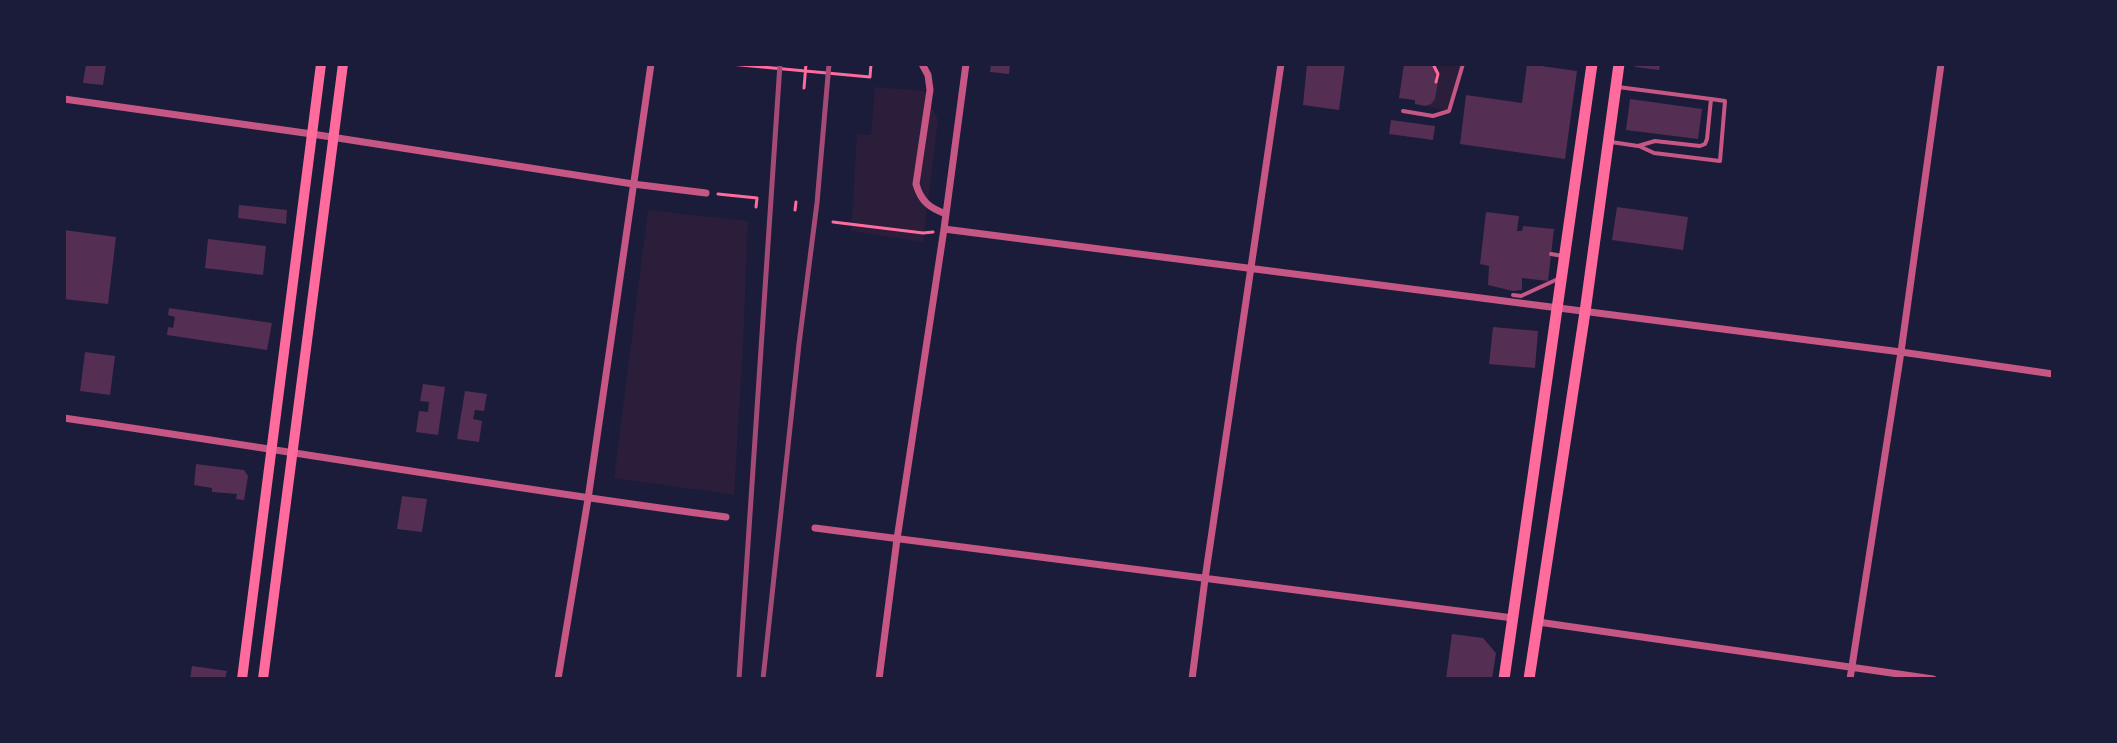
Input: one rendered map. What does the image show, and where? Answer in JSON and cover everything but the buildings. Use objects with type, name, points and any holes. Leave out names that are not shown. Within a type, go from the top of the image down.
[{"type":"main road","points":[[242,679],[321,64]]},
{"type":"main road","points":[[263,679],[343,64]]},
{"type":"main road","points":[[1504,679],[1592,64]]},
{"type":"main road","points":[[1529,679],[1619,64]]},
{"type":"street","points":[[558,679],[588,499],[651,64]]},
{"type":"street","points":[[922,64],[928,75],[930,90],[916,184],[920,197],[946,214]]},
{"type":"street","points":[[879,679],[966,64]]},
{"type":"street","points":[[1192,679],[1281,64]]},
{"type":"street","points":[[1850,679],[1901,352],[1941,64]]},
{"type":"street","points":[[64,99],[706,193]]},
{"type":"street","points":[[944,229],[1251,269],[1512,296],[1585,312],[2053,374]]},
{"type":"street","points":[[64,418],[588,499],[726,517]]},
{"type":"street","points":[[815,528],[1513,618]]},
{"type":"street","points":[[1538,622],[1933,679]]},
{"type":"lane","points":[[1403,111],[1433,116],[1449,111],[1463,64]]},
{"type":"lane","points":[[1609,142],[1638,146],[1654,153],[1720,161],[1725,101],[1616,87]]},
{"type":"lane","points":[[1638,146],[1655,141],[1705,144],[1711,99]]},
{"type":"lane","points":[[1551,254],[1565,256]]},
{"type":"lane","points":[[1512,296],[1521,296],[1562,277]]},
{"type":"path","points":[[730,64],[870,77],[871,64]]},
{"type":"path","points":[[1433,64],[1438,74],[1436,82]]},
{"type":"path","points":[[804,88],[805,70]]},
{"type":"path","points":[[706,193],[757,198],[756,207]]},
{"type":"path","points":[[795,210],[796,202]]},
{"type":"path","points":[[841,223],[842,215]]},
{"type":"path","points":[[833,222],[923,233],[944,229]]},
{"type":"shaded area","points":[[1433,64],[1461,64],[1449,111],[1425,106],[1434,98],[1438,88]]},
{"type":"shaded area","points":[[875,87],[924,91],[938,120],[923,242],[851,231],[857,134],[871,135]]},
{"type":"shaded area","points":[[648,210],[748,221],[734,495],[614,478]]},
{"type":"railway","points":[[739,679],[780,64]]},
{"type":"railway","points":[[763,679],[817,203],[829,64]]}]
